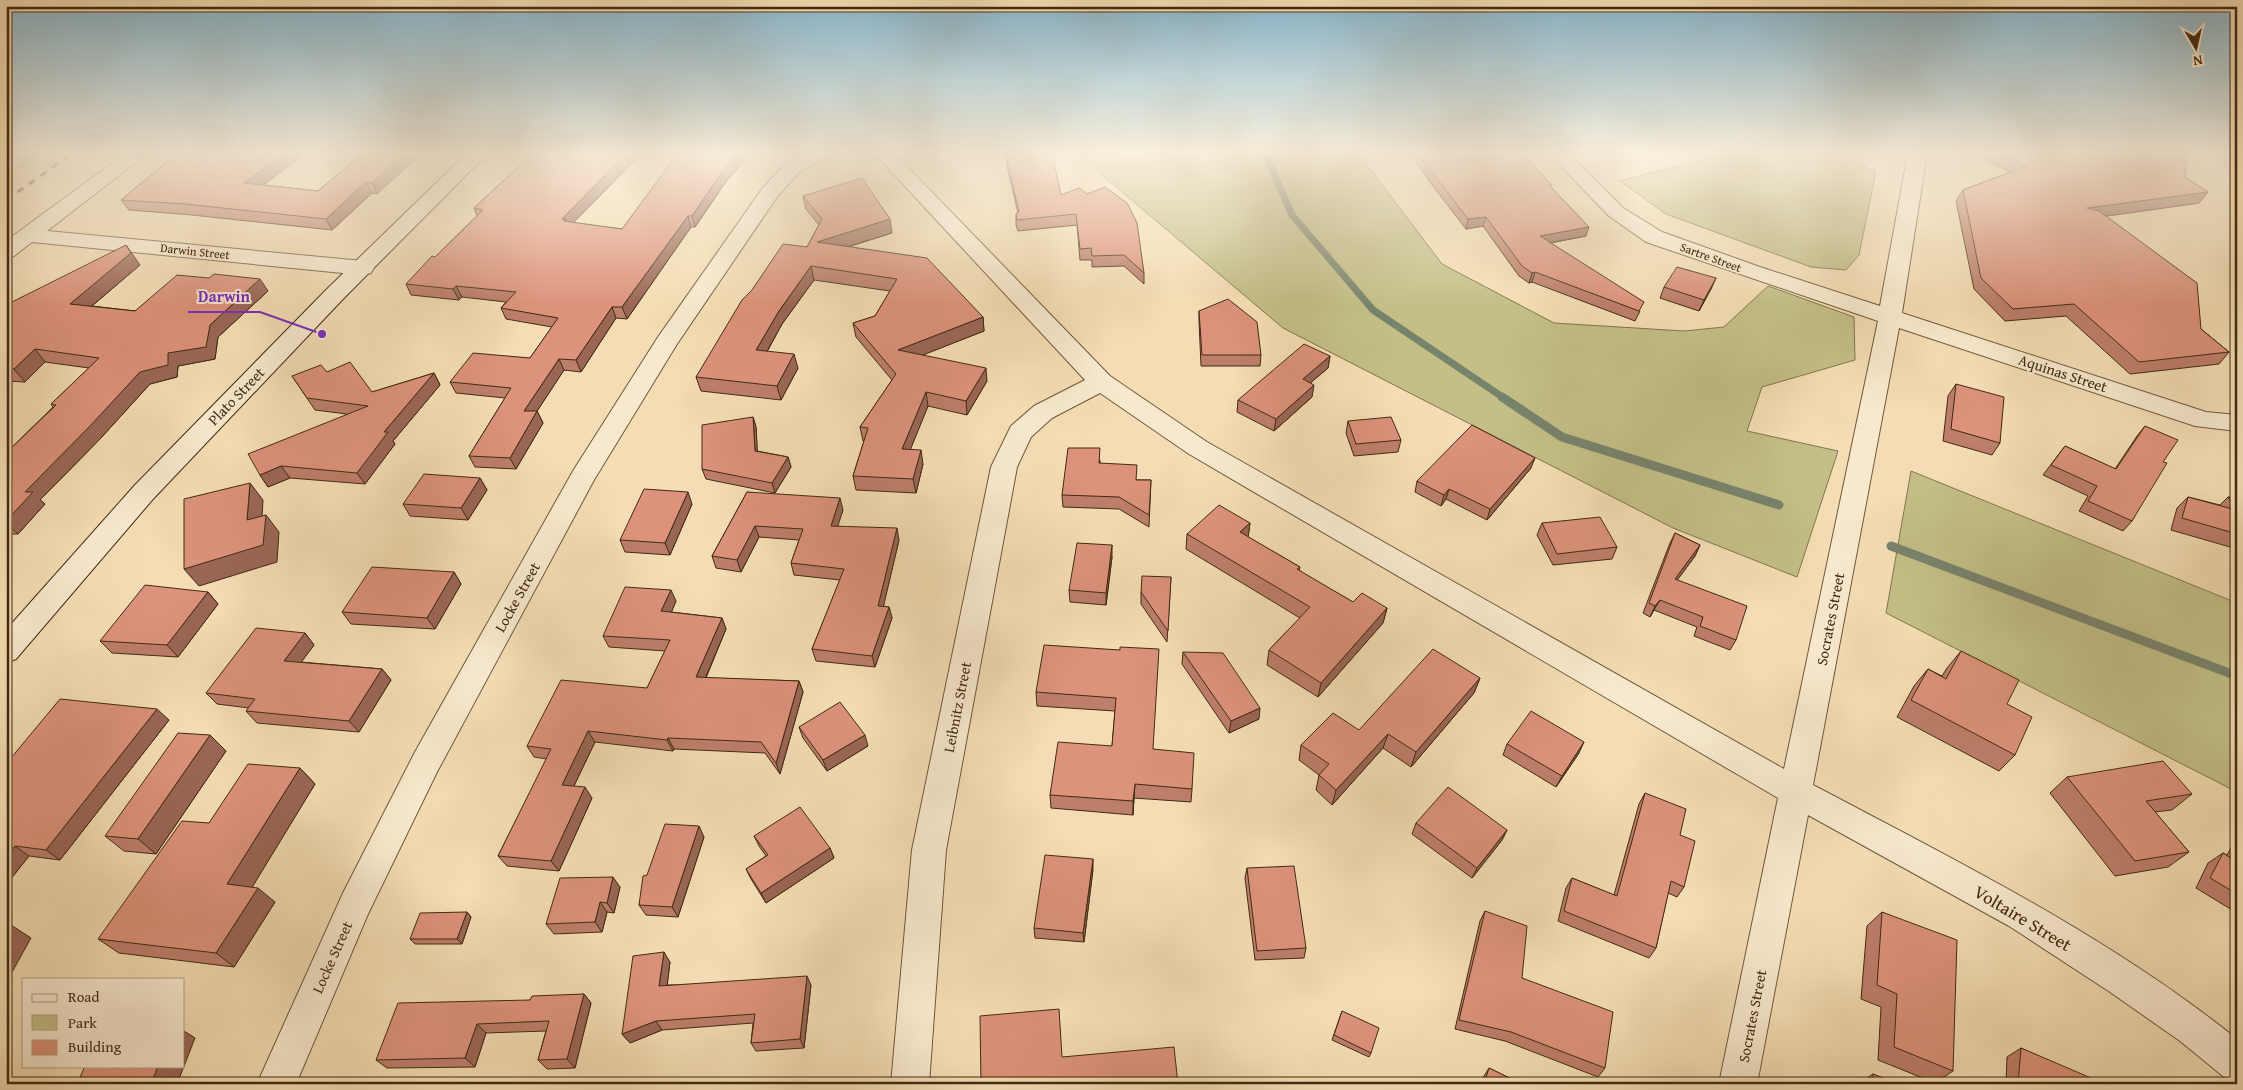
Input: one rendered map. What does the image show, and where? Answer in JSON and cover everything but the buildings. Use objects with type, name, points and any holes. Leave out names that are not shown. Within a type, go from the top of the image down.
[{"type":"street","points":[[6,251],[69,204]]},
{"type":"street","name":"Plato Street","points":[[6,651],[144,492],[427,204]]},
{"type":"street","name":"Locke Street","points":[[276,1084],[355,905],[426,762],[582,478],[666,342],[761,204]]},
{"type":"street","name":"Voltaire Street","points":[[931,204],[1101,382],[1198,448],[1796,792],[2021,914],[2123,979],[2193,1028],[2237,1064]]},
{"type":"street","name":"Sartre Street","points":[[1608,204],[1616,212],[1654,237],[1752,272],[1890,316]]},
{"type":"street","name":"Socrates Street","points":[[1738,1084],[1890,316],[1909,204]]},
{"type":"street","name":"Darwin Street","points":[[28,234],[363,268]]},
{"type":"street","name":"Aquinas Street","points":[[1890,316],[2204,420],[2237,423]]},
{"type":"street","name":"Leibnitz Street","points":[[910,1084],[929,850],[1004,467],[1020,432],[1043,412],[1101,382]]},
{"type":"green space","points":[[1136,204],[1396,204],[1442,264],[1554,323],[1684,331],[1724,327],[1768,286],[1854,317],[1855,360],[1762,387],[1747,431],[1838,451],[1797,577],[1673,528],[1283,328]]},
{"type":"green space","points":[[1652,204],[1869,204],[1859,255],[1846,270],[1811,267],[1666,214]]},
{"type":"green space","points":[[1911,471],[2237,603],[2237,792],[1886,613]]},
{"type":"waterway","points":[[1287,204],[1292,215],[1373,310],[1504,398]]},
{"type":"waterway","points":[[1502,397],[1562,437],[1779,505]]},
{"type":"waterway","points":[[1891,546],[2237,676]]},
{"type":"place","name":"Darwin","points":[[322,334]]}]
